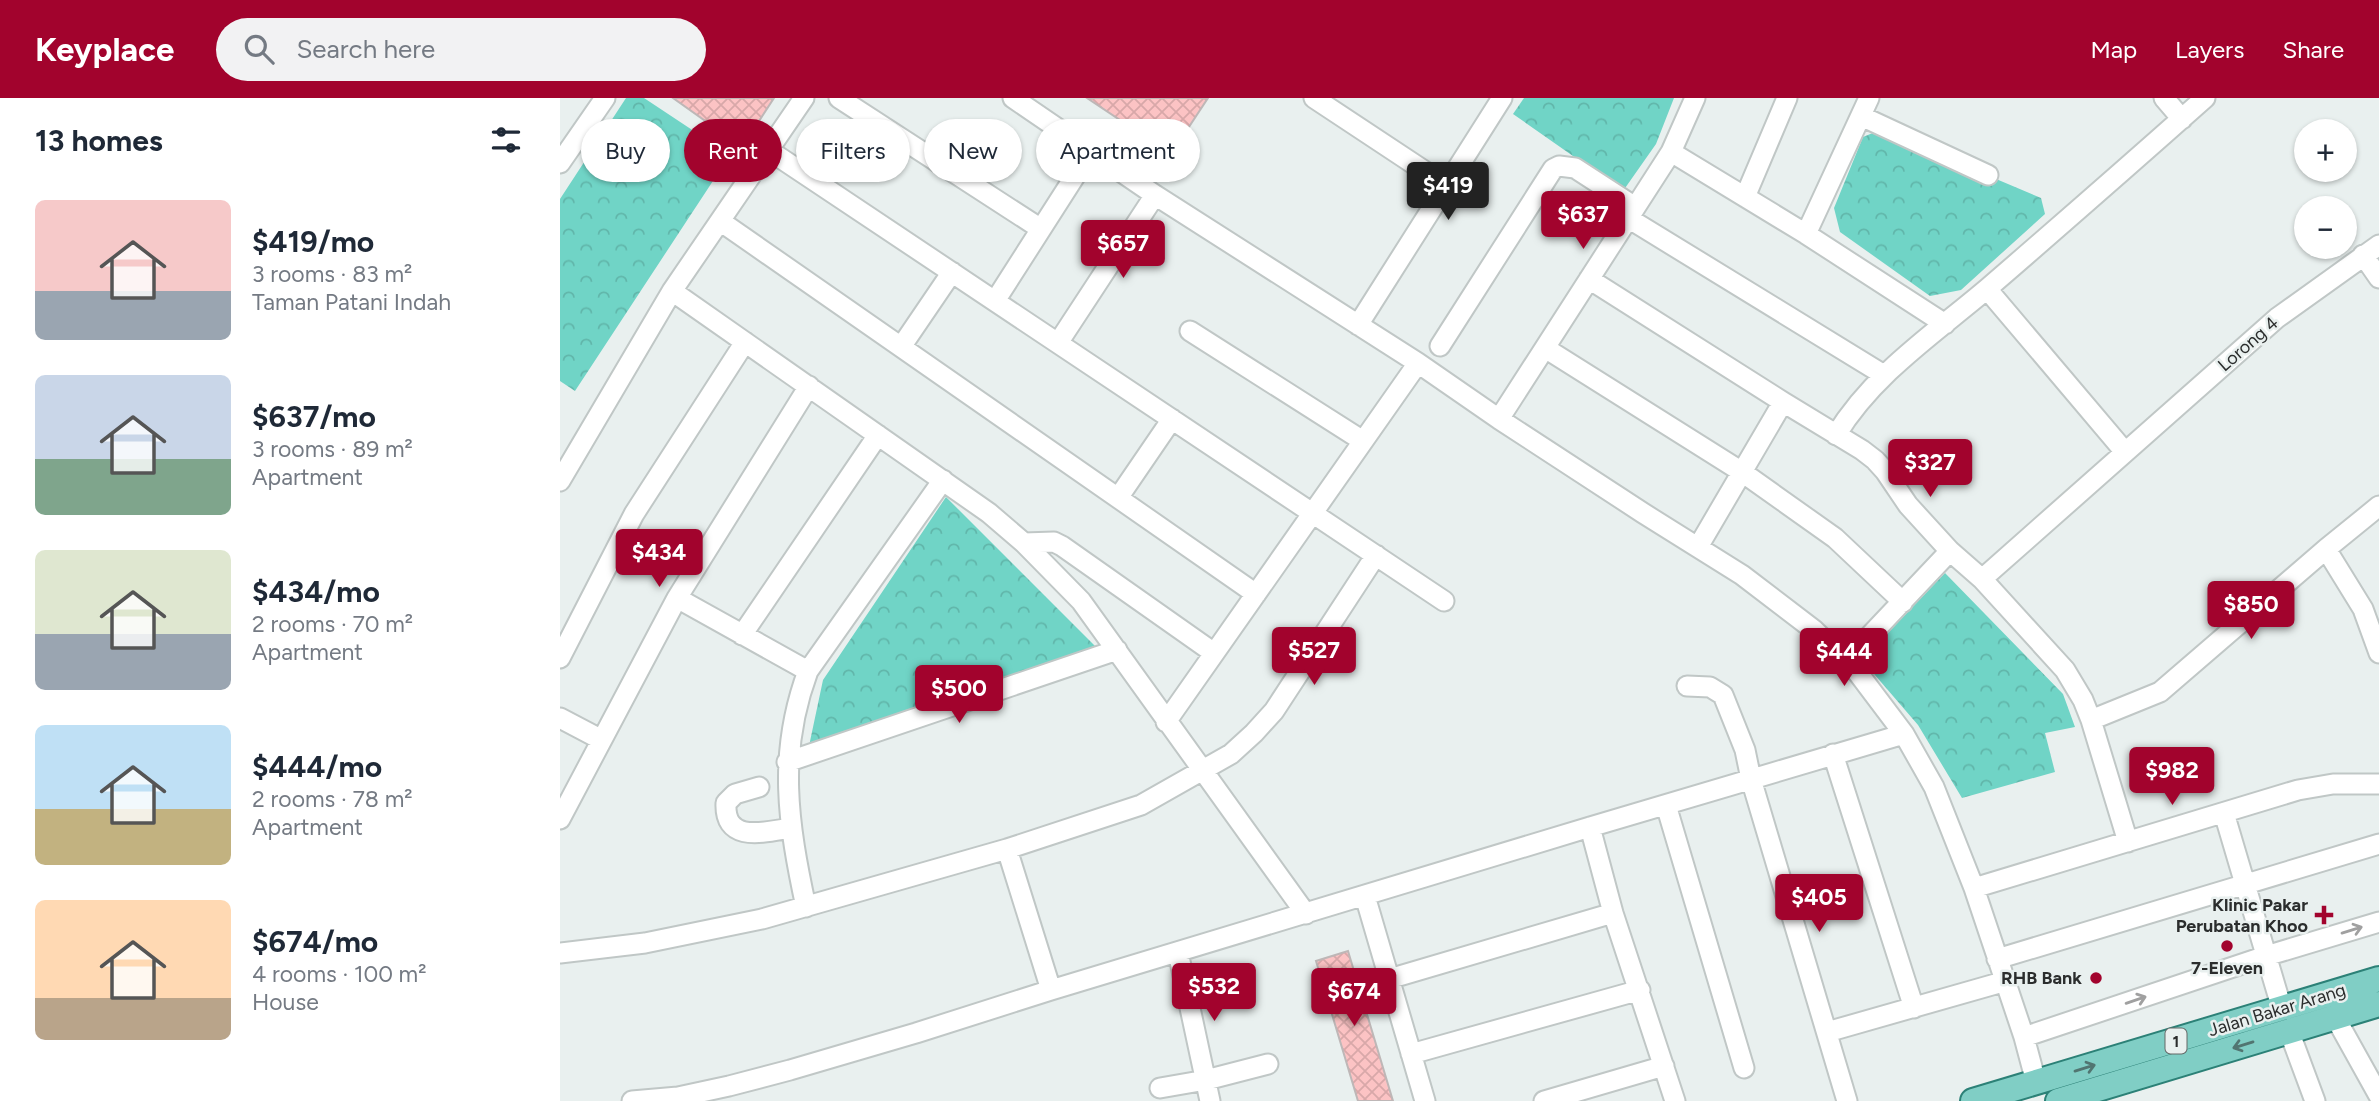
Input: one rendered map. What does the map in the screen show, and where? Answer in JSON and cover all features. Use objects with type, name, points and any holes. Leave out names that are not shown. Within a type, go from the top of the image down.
[{"type":"main road","name":"Jalan Bakar Arang","points":[[2058,1101],[2286,1020],[2379,979]]},
{"type":"main road","name":"Jalan Bakar Arang","points":[[1973,1101],[2036,1082],[2286,1020],[2335,1017],[2379,1004]]},
{"type":"street","points":[[560,163],[605,98]]},
{"type":"street","points":[[782,132],[804,98]]},
{"type":"street","points":[[839,98],[1041,229]]},
{"type":"street","points":[[1013,98],[1044,119]]},
{"type":"street","points":[[1314,98],[1447,186]]},
{"type":"street","points":[[1358,324],[1502,98]]},
{"type":"street","points":[[1499,419],[1671,152],[1695,98]]},
{"type":"street","points":[[1745,197],[1787,98]]},
{"type":"street","points":[[2164,98],[2182,119]]},
{"type":"street","points":[[1836,435],[1848,414],[1884,375],[1987,289],[2205,98]]},
{"type":"street","points":[[1806,234],[1865,107],[1988,175]]},
{"type":"street","points":[[1671,152],[1806,234],[1945,324]]},
{"type":"street","points":[[782,159],[1444,601]]},
{"type":"street","points":[[1440,346],[1553,169],[1566,166],[1575,168],[1632,213],[1884,375]]},
{"type":"street","points":[[560,481],[672,291],[748,182]]},
{"type":"street","points":[[995,301],[1071,182]]},
{"type":"street","points":[[1136,182],[1742,575],[1782,604],[1858,673],[1904,734],[1934,787],[1974,888],[2024,1037],[2036,1082]]},
{"type":"street","points":[[1058,343],[1155,195]]},
{"type":"street","points":[[720,221],[1256,594]]},
{"type":"street","points":[[2371,250],[2379,278]]},
{"type":"street","name":"Lorong 4","points":[[1982,579],[2277,318],[2371,250]]},
{"type":"street","points":[[901,347],[952,272]]},
{"type":"street","points":[[1589,279],[1875,460],[1908,505],[1950,551],[1982,579],[2065,670],[2083,700],[2091,720],[2128,842]]},
{"type":"street","points":[[1987,289],[2125,452]]},
{"type":"street","points":[[672,291],[943,480],[989,513],[1024,543],[1081,601],[1306,914]]},
{"type":"street","points":[[1190,331],[1363,441]]},
{"type":"street","points":[[560,658],[634,514],[745,342]]},
{"type":"street","points":[[1545,348],[1742,472],[1835,538],[1903,602]]},
{"type":"street","points":[[1166,722],[1418,363]]},
{"type":"street","points":[[560,819],[677,598],[809,386]]},
{"type":"street","points":[[1698,547],[1783,402]]},
{"type":"street","points":[[1118,498],[1172,419]]},
{"type":"street","points":[[743,635],[878,435]]},
{"type":"street","points":[[806,907],[791,828],[787,762],[796,706],[808,671],[943,480]]},
{"type":"street","points":[[2091,720],[2160,692],[2379,506]]},
{"type":"street","points":[[1024,543],[1054,542],[1062,546],[1214,653]]},
{"type":"street","points":[[2326,549],[2363,609],[2379,653]]},
{"type":"street","points":[[1846,661],[1950,551]]},
{"type":"street","points":[[560,953],[690,935],[806,907],[1007,849],[1142,805],[1231,754],[1254,733],[1274,711],[1376,555]]},
{"type":"street","points":[[677,598],[808,671]]},
{"type":"street","points":[[787,762],[1117,650]]},
{"type":"street","points":[[1687,686],[1710,687],[1723,695],[1745,750],[1751,779],[1847,1101]]},
{"type":"street","points":[[560,718],[600,739]]},
{"type":"street","points":[[632,1101],[678,1097],[741,1083],[916,1033],[1904,734]]},
{"type":"street","points":[[1833,754],[1914,1008]]},
{"type":"street","points":[[1974,888],[2317,786],[2379,784]]},
{"type":"street","points":[[759,787],[735,794],[726,803],[725,813],[732,825],[751,834],[791,828]]},
{"type":"street","points":[[1666,805],[1744,1068]]},
{"type":"street","points":[[2224,813],[2286,1020],[2315,1101]]},
{"type":"street","points":[[1590,827],[1613,913],[1675,1101]]},
{"type":"street","points":[[1997,959],[2379,844]]},
{"type":"street","points":[[1007,849],[1051,990]]},
{"type":"street","points":[[1365,896],[1426,1101]]},
{"type":"street","points":[[1390,979],[1613,913]]},
{"type":"street","points":[[2024,1037],[2266,956],[2379,922]]},
{"type":"street","points":[[1178,952],[1210,1101]]},
{"type":"street","points":[[1827,1032],[2006,981]]},
{"type":"street","points":[[1411,1054],[1640,990]]},
{"type":"street","points":[[2335,1017],[2379,1096]]},
{"type":"street","points":[[1160,1088],[1206,1080],[1268,1063]]},
{"type":"street","points":[[1544,1101],[1664,1066]]},
{"type":"green space","points":[[626,98],[644,98],[684,125],[684,182],[712,182],[575,391],[560,381],[560,199],[581,167],[581,182],[670,182],[670,119],[612,119]]},
{"type":"green space","points":[[1524,98],[1674,98],[1656,144],[1623,191],[1513,114]]},
{"type":"green space","points":[[1880,130],[2041,198],[2045,214],[1961,290],[1930,296],[1840,232],[1834,208],[1863,137]]},
{"type":"green space","points":[[946,497],[1095,646],[809,746],[823,680]]},
{"type":"green space","points":[[1945,573],[2063,694],[2075,727],[2045,733],[2055,772],[1962,798],[1918,725],[1862,660]]},
{"type":"building","points":[[673,98],[774,98],[760,119],[703,119]]},
{"type":"building","points":[[1087,98],[1208,98],[1194,119],[1118,119]]},
{"type":"building","points":[[1348,951],[1393,1101],[1358,1101],[1316,961]]},
{"type":"place","name":"Klinic Pakar Perubatan Khoo","points":[[2324,915]]},
{"type":"place","name":"7-Eleven","points":[[2227,946]]},
{"type":"place","name":"RHB Bank","points":[[2096,978]]}]
